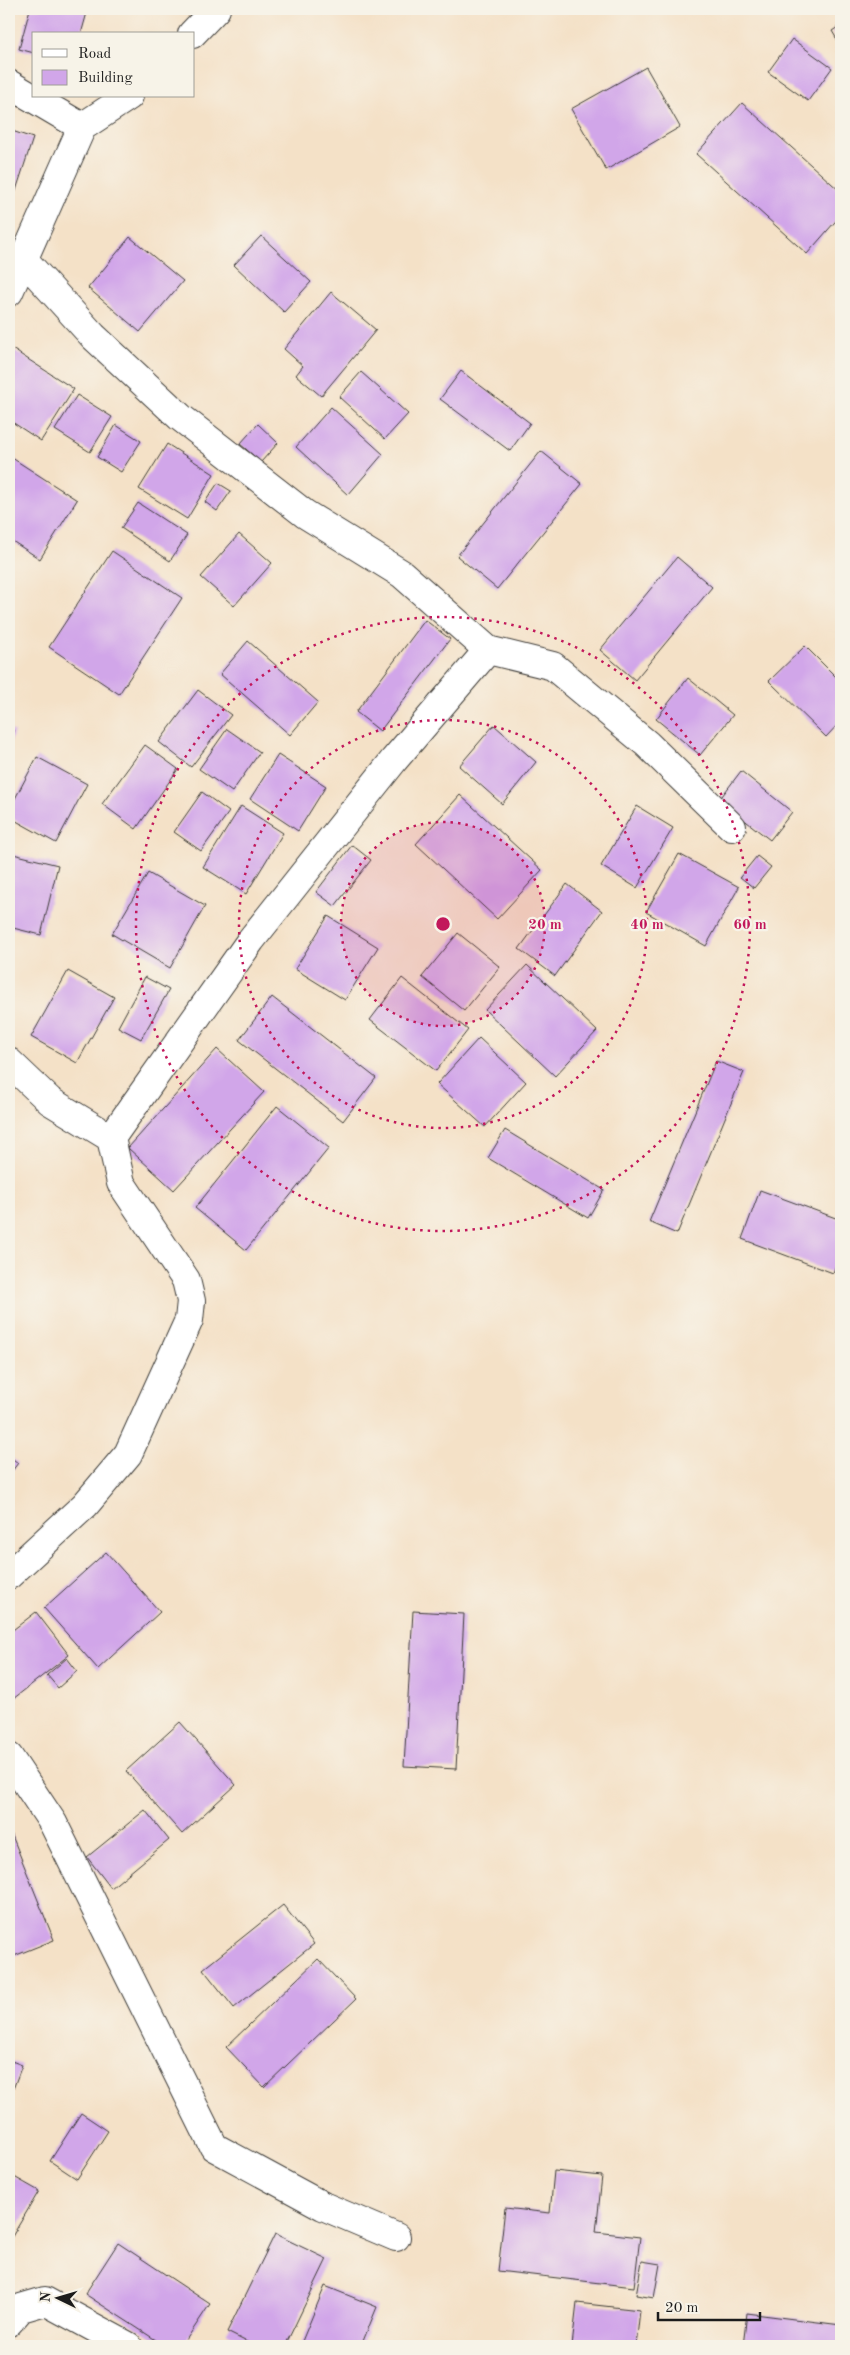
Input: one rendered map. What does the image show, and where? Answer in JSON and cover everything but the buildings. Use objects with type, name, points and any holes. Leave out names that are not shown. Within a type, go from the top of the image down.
[{"type":"street","points":[[194,32],[216,9]]},
{"type":"street","points":[[9,84],[32,98]]},
{"type":"street","points":[[33,98],[82,127]]},
{"type":"street","points":[[9,292],[82,127],[126,98]]},
{"type":"street","points":[[24,260],[93,336],[180,417],[305,514],[402,574],[488,650],[553,666],[647,744],[732,826]]},
{"type":"street","points":[[111,1138],[251,940],[394,760],[488,650]]},
{"type":"street","points":[[9,1062],[50,1101],[111,1138],[121,1183],[186,1280],[192,1300],[189,1320],[128,1454],[84,1505],[9,1575]]},
{"type":"street","points":[[9,1757],[53,1823],[214,2147],[323,2206],[396,2237]]},
{"type":"street","points":[[9,2322],[21,2308],[45,2301],[128,2346]]}]
